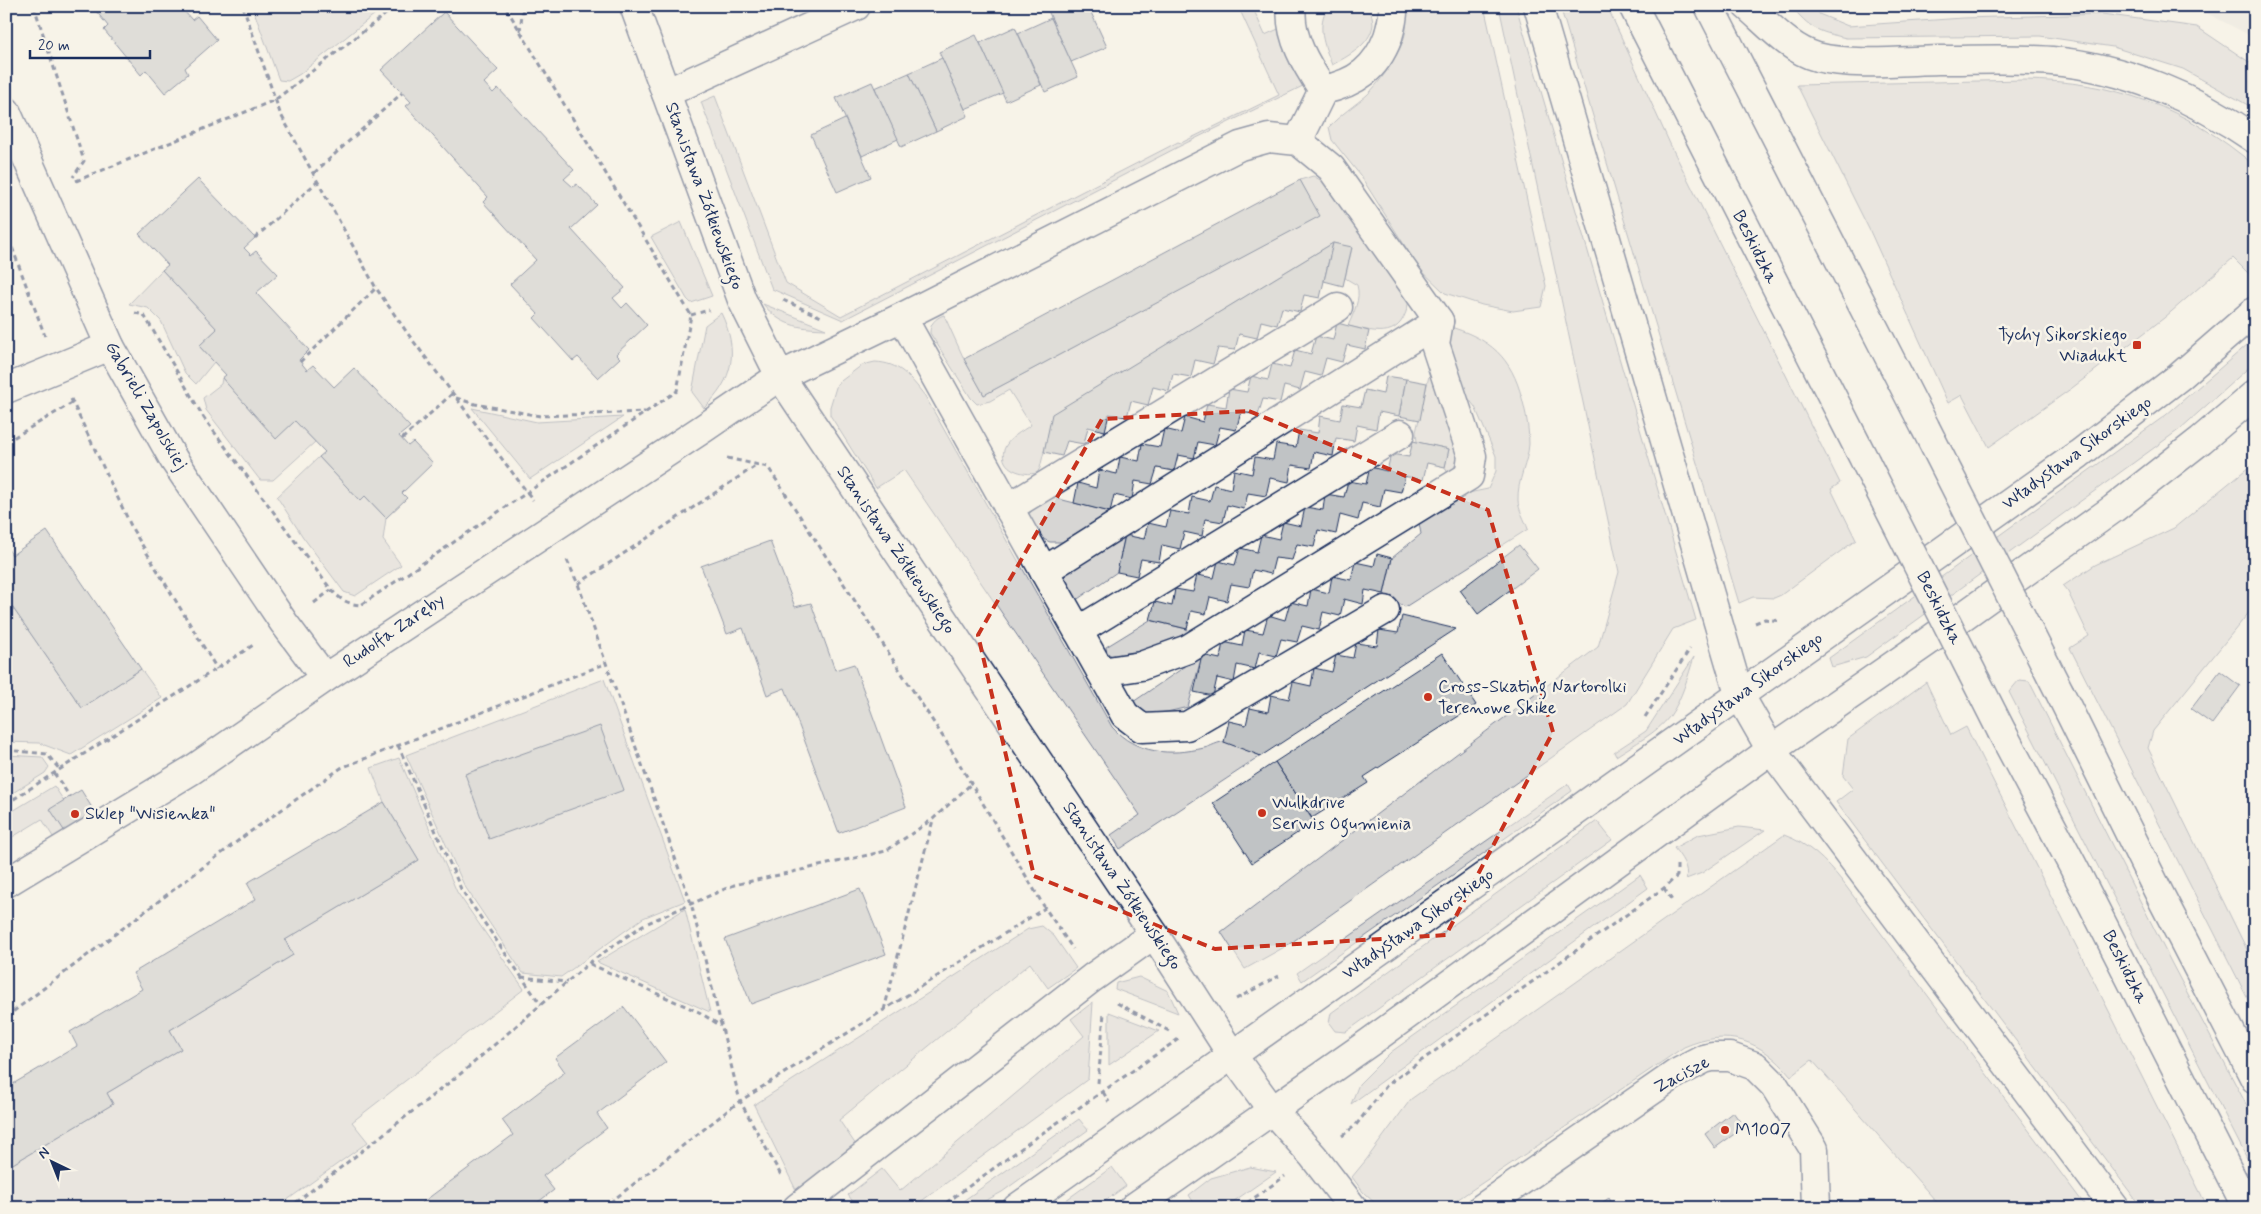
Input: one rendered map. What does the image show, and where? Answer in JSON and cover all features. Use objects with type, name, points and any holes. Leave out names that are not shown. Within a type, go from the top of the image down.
[{"type":"street","name":"Stanisława Żółkiewskiego","points":[[634,6],[742,300],[780,376],[1154,934],[1232,1055]]},
{"type":"street","points":[[666,93],[856,6]]},
{"type":"street","points":[[1292,6],[1294,32],[1298,47],[1323,90]]},
{"type":"street","points":[[1101,672],[1141,666],[1188,649],[1468,476],[1472,456],[1435,344],[1439,321],[1331,168],[1298,141],[1323,90],[1350,83],[1376,62],[1391,28],[1393,6]]},
{"type":"street","points":[[1538,6],[1739,694],[1771,750],[2115,1208]]},
{"type":"street","name":"Beskidzka","points":[[1633,6],[2002,732],[2073,866],[2247,1208]]},
{"type":"street","points":[[1709,6],[1925,427],[2159,893],[2255,1079]]},
{"type":"street","points":[[1746,6],[1797,48],[1816,57],[1865,61],[2054,61],[2122,75],[2163,88],[2231,123],[2255,139]]},
{"type":"street","name":"Gabrieli Zapolskiej","points":[[6,111],[18,166],[110,346],[174,460],[284,623],[324,678]]},
{"type":"street","name":"Rudolfa Zaręby","points":[[6,883],[192,770],[324,678],[780,376],[902,317],[1240,146],[1269,138],[1298,141]]},
{"type":"street","points":[[1008,508],[1338,307]]},
{"type":"street","name":"Władysława Sikorskiego","points":[[1017,1208],[2079,454],[2179,376],[2255,311]]},
{"type":"street","points":[[902,317],[1126,715],[1142,728],[1187,726],[1384,610]]},
{"type":"street","points":[[1044,571],[1439,321]]},
{"type":"street","points":[[6,389],[110,346]]},
{"type":"street","points":[[1133,1208],[1658,834],[1771,750],[1927,642],[2113,509],[2201,440],[2255,394]]},
{"type":"street","points":[[1078,631],[1400,434]]},
{"type":"street","points":[[797,1207],[1099,988],[1154,934]]},
{"type":"street","points":[[1232,1055],[1272,1110],[1313,1156],[1353,1208]]},
{"type":"street","name":"Zacisze","points":[[1482,1208],[1677,1073],[1704,1059],[1721,1057],[1739,1059],[1755,1066],[1774,1085],[1814,1149],[1816,1208]]},
{"type":"path","points":[[34,6],[84,161],[69,183],[275,100],[396,6]]},
{"type":"path","points":[[243,6],[280,113],[376,288],[408,334],[552,527],[578,584],[691,903],[740,1101],[797,1207]]},
{"type":"path","points":[[129,312],[144,315],[204,418],[331,590],[340,599],[350,604],[361,605],[677,391],[691,315],[505,6]]},
{"type":"path","points":[[520,32],[523,6]]},
{"type":"path","points":[[314,173],[402,93]]},
{"type":"path","points":[[255,238],[318,181]]},
{"type":"path","points":[[6,232],[72,403],[134,530],[217,669],[6,804]]},
{"type":"path","points":[[300,362],[376,288]]},
{"type":"path","points":[[402,439],[452,393]]},
{"type":"path","points":[[456,398],[475,404],[540,416],[646,412]]},
{"type":"path","points":[[6,442],[72,403]]},
{"type":"path","points":[[728,458],[768,468],[971,784],[1045,908],[1099,988],[1169,1030]]},
{"type":"path","points":[[578,584],[758,465]]},
{"type":"path","points":[[6,1018],[247,834],[341,768],[606,663]]},
{"type":"path","points":[[398,745],[461,889],[540,1005]]},
{"type":"path","points":[[6,750],[47,754],[60,770]]},
{"type":"path","points":[[54,773],[70,797]]},
{"type":"path","points":[[289,1208],[464,1071],[589,963],[643,925],[734,885],[886,851],[933,819],[971,784]]},
{"type":"path","points":[[883,1011],[933,819]]},
{"type":"path","points":[[1342,1136],[1356,1125],[1387,1085],[1664,888],[1677,876],[1678,870]]},
{"type":"path","points":[[1664,888],[1673,902]]},
{"type":"path","points":[[603,1208],[740,1101],[1045,908]]},
{"type":"path","points":[[589,963],[699,1012],[721,1026]]},
{"type":"path","points":[[521,977],[567,982]]},
{"type":"path","points":[[1098,1083],[1099,988]]},
{"type":"path","points":[[939,1208],[1041,1134],[1185,1035]]},
{"type":"path","points":[[1240,1208],[1282,1178]]},
{"type":"highlighted area","points":[[1249,411],[1488,510],[1553,732],[1446,935],[1215,949],[1034,876],[978,635],[1102,419]]},
{"type":"shaded area","points":[[252,6],[385,6],[300,74],[288,81],[279,80]]},
{"type":"shaded area","points":[[1238,6],[1252,6],[1265,35],[1285,26],[1311,82],[1180,146],[843,320],[772,289],[701,102],[715,96],[786,283],[841,316],[1178,142],[1181,143],[1279,95]]},
{"type":"shaded area","points":[[1328,6],[1367,6],[1370,9],[1373,23],[1371,32],[1363,44],[1351,54],[1332,65],[1322,36],[1322,21]]},
{"type":"shaded area","points":[[1406,6],[1484,6],[1546,286],[1541,307],[1513,311],[1482,305],[1445,293],[1419,268],[1360,175],[1332,140],[1329,127],[1367,95],[1379,82],[1401,46],[1406,29]]},
{"type":"shaded area","points":[[1499,6],[1516,6],[1696,620],[1673,629],[1627,704],[1288,945],[1245,969],[1221,932],[1598,647],[1619,572]]},
{"type":"shaded area","points":[[1560,6],[1607,6],[1671,146],[1840,483],[1831,489],[1856,540],[1781,595],[1774,598],[1753,597],[1739,603]]},
{"type":"shaded area","points":[[1791,6],[1815,6],[1819,14],[1848,26],[1963,18],[2102,14],[2197,27],[2255,66],[2255,109],[2183,69],[2113,47],[2040,36],[1846,38],[1815,28],[1804,20]]},
{"type":"shaded area","points":[[2193,6],[2255,6],[2255,38]]},
{"type":"shaded area","points":[[2024,80],[2088,86],[2118,92],[2147,101],[2175,113],[2202,128],[2229,145],[2255,166],[2255,280],[2233,258],[2164,318],[2072,388],[1989,447],[1962,395],[1948,403],[1870,231],[1797,85]]},
{"type":"shaded area","points":[[1313,176],[1326,183],[1409,300],[1406,313],[1395,328],[1388,331],[1370,331],[1348,326],[1358,295],[1357,285],[1345,278],[1352,248],[1333,243],[1053,414],[1040,468],[1037,473],[1031,474],[1013,470],[1005,462],[1003,457],[1004,450],[1008,442],[1031,425],[1009,390],[990,401],[977,404],[971,398],[930,333],[932,324],[938,318],[944,315],[964,359],[984,395],[1319,216],[1300,180]]},
{"type":"shaded area","points":[[681,222],[712,296],[691,303],[651,237]]},
{"type":"shaded area","points":[[162,270],[217,329],[199,346],[214,362],[196,384],[185,373],[161,321],[148,308],[129,304]]},
{"type":"shaded area","points":[[763,304],[826,329],[807,328],[783,321]]},
{"type":"shaded area","points":[[721,313],[730,340],[730,364],[722,387],[704,408],[692,392],[705,325]]},
{"type":"shaded area","points":[[1454,328],[1482,340],[1492,347],[1509,366],[1520,391],[1527,420],[1529,444],[1519,486],[1518,503],[1528,529],[1405,607],[1384,594],[1392,558],[1421,534],[1419,523],[1423,513],[1454,496],[1488,489],[1496,471],[1496,456],[1475,407],[1463,391],[1445,334],[1448,330]]},
{"type":"shaded area","points":[[2255,338],[2255,362],[2180,429],[1866,657],[1832,667],[1829,658],[2166,415]]},
{"type":"shaded area","points":[[875,362],[891,365],[904,372],[925,396],[1112,727],[1132,743],[1154,751],[1191,751],[1225,742],[1261,756],[1120,849],[1111,835],[1140,815],[904,470],[876,488],[830,415],[830,407],[837,384],[862,365]]},
{"type":"shaded area","points":[[1432,372],[1462,441],[1454,469],[1448,474],[1445,467],[1449,449],[1417,442],[1416,432],[1429,376]]},
{"type":"shaded area","points":[[222,378],[276,438],[295,421],[315,442],[273,480],[260,480],[206,410],[203,398],[221,384]]},
{"type":"shaded area","points":[[472,408],[537,422],[623,417],[530,479]]},
{"type":"shaded area","points":[[319,457],[360,501],[365,496],[386,518],[383,540],[401,565],[355,596],[344,592],[303,537],[277,497]]},
{"type":"shaded area","points":[[2255,462],[2255,605],[2153,731],[2148,748],[2255,966],[2255,1013],[2070,648],[2089,636],[2068,592],[2063,586],[2095,565],[2174,528]]},
{"type":"shaded area","points":[[1051,497],[1110,512],[1062,542],[1050,542],[1036,536],[1027,516],[1037,506]]},
{"type":"shaded area","points":[[1125,535],[1117,572],[1072,603],[1062,582],[1067,574],[1081,560]]},
{"type":"shaded area","points":[[6,598],[82,708],[141,669],[162,698],[71,755],[39,743],[6,742]]},
{"type":"shaded area","points":[[1150,620],[1187,629],[1193,634],[1169,648],[1114,657],[1107,653],[1106,647]]},
{"type":"shaded area","points":[[1202,655],[1188,707],[1147,714],[1133,702]]},
{"type":"shaded area","points":[[1694,657],[1681,695],[1670,716],[1652,733],[1616,756],[1614,752],[1646,731]]},
{"type":"shaded area","points":[[604,679],[685,901],[643,918],[561,977],[523,973],[464,885],[406,755]]},
{"type":"shaded area","points":[[2019,680],[2029,681],[2171,962],[2255,1121],[2255,1174],[2009,692]]},
{"type":"shaded area","points":[[1926,682],[1951,735],[1966,727],[2208,1208],[2142,1208],[1836,802],[1853,789],[1843,776],[1848,739]]},
{"type":"shaded area","points":[[6,755],[42,757],[49,767],[45,773],[6,797]]},
{"type":"shaded area","points":[[399,758],[457,892],[524,989],[352,1122],[368,1142],[276,1208],[6,1208],[6,1168],[113,1104],[107,1093],[181,1049],[170,1030],[293,955],[285,940],[419,860],[384,802],[371,768]]},
{"type":"shaded area","points":[[1568,784],[1572,791],[1302,981],[1297,973]]},
{"type":"shaded area","points":[[54,786],[64,801],[51,809],[69,838],[58,845],[42,819],[6,841],[6,815]]},
{"type":"shaded area","points":[[1597,821],[1612,840],[1346,1032],[1335,1031],[1329,1023],[1331,1013]]},
{"type":"shaded area","points":[[1739,827],[1765,830],[1702,873],[1686,879],[1685,866],[1674,848],[1698,835]]},
{"type":"shaded area","points":[[1784,835],[1809,848],[1842,881],[2087,1208],[1942,1208],[1812,1060],[1791,1076],[1780,1064],[1756,1046],[1729,1038],[1700,1041],[1684,1047],[1445,1208],[1380,1208],[1363,1192],[1352,1177],[1411,1099]]},
{"type":"shaded area","points":[[1640,875],[1648,888],[1351,1104],[1359,1084],[1391,1052]]},
{"type":"shaded area","points":[[685,909],[710,1012],[597,962]]},
{"type":"shaded area","points":[[1042,926],[1054,936],[1076,968],[1048,988],[1030,963],[839,1120],[856,1145],[796,1190],[754,1105],[1028,929]]},
{"type":"shaded area","points":[[1139,977],[1168,991],[1178,1013],[1115,989],[1116,983]]},
{"type":"shaded area","points":[[1093,1002],[1088,1079],[912,1208],[858,1208],[848,1195],[882,1169],[900,1191],[1084,1036],[1071,1019]]},
{"type":"shaded area","points":[[1109,1012],[1159,1031],[1109,1065]]},
{"type":"shaded area","points":[[1079,1119],[1088,1130],[1002,1192],[972,1208],[953,1208]]},
{"type":"shaded area","points":[[1112,1167],[1126,1186],[1095,1208],[1055,1208]]},
{"type":"shaded area","points":[[1250,1167],[1276,1172],[1224,1208],[1197,1208],[1189,1195],[1211,1178]]},
{"type":"building","points":[[92,6],[190,6],[184,11],[192,20],[197,16],[217,40],[185,68],[188,74],[165,93],[146,70],[141,75],[104,30],[108,26]]},
{"type":"building","points":[[1046,6],[1088,6],[1107,47],[1071,62]]},
{"type":"building","points":[[444,12],[498,70],[484,83],[493,93],[498,88],[574,170],[564,179],[573,187],[577,184],[597,205],[571,229],[625,288],[613,298],[622,308],[627,303],[647,325],[616,354],[620,358],[598,378],[578,357],[573,361],[534,318],[538,314],[510,284],[536,260],[483,202],[488,197],[406,106],[411,102],[381,70]]},
{"type":"building","points":[[1051,18],[1078,77],[1045,92],[1018,33]]},
{"type":"building","points":[[1015,27],[1041,85],[1006,101],[980,43]]},
{"type":"building","points":[[976,35],[1003,93],[965,109],[939,52]]},
{"type":"building","points":[[942,58],[968,116],[936,131],[909,73]]},
{"type":"building","points":[[909,73],[936,131],[901,147],[875,88]]},
{"type":"building","points":[[872,82],[898,139],[862,156],[836,98]]},
{"type":"building","points":[[845,119],[871,177],[837,192],[811,135]]},
{"type":"building","points":[[198,179],[255,238],[244,248],[251,255],[256,251],[278,274],[256,293],[309,350],[299,360],[307,370],[313,365],[334,387],[354,368],[410,427],[399,436],[408,446],[413,442],[433,463],[402,493],[407,498],[386,518],[365,496],[360,501],[319,457],[325,452],[295,421],[276,439],[222,378],[226,375],[199,346],[217,329],[162,270],[168,265],[139,234]]},
{"type":"building","points":[[1300,180],[1320,216],[984,395],[964,359]]},
{"type":"building","points":[[1333,243],[1320,298],[1304,295],[1300,312],[1282,308],[1277,325],[1261,321],[1257,338],[1239,334],[1235,350],[1218,348],[1213,364],[1195,360],[1191,377],[1173,374],[1169,391],[1153,387],[1148,405],[1131,401],[1127,417],[1109,414],[1105,431],[1088,427],[1084,444],[1067,441],[1062,456],[1044,452],[1052,414]]},
{"type":"building","points":[[1333,243],[1352,247],[1343,286],[1324,281]]},
{"type":"building","points":[[1337,323],[1369,331],[1365,349],[1347,345],[1342,362],[1326,358],[1321,376],[1305,372],[1300,390],[1284,386],[1280,402],[1263,399],[1258,415],[1241,412],[1236,430],[1220,427],[1215,445],[1198,442],[1194,458],[1178,455],[1174,471],[1157,468],[1152,484],[1135,481],[1132,499],[1114,495],[1110,512],[1074,503],[1078,483],[1096,488],[1099,470],[1117,474],[1120,457],[1139,461],[1142,444],[1160,447],[1164,429],[1181,433],[1185,417],[1203,422],[1207,404],[1226,407],[1229,389],[1247,392],[1251,376],[1268,380],[1272,364],[1290,368],[1295,350],[1311,354],[1316,336],[1333,340]]},
{"type":"building","points":[[1386,376],[1406,379],[1399,416],[1379,412],[1376,429],[1357,425],[1354,441],[1336,438],[1333,456],[1314,452],[1311,468],[1292,465],[1289,482],[1270,478],[1266,496],[1248,493],[1244,509],[1227,505],[1223,522],[1205,519],[1202,536],[1184,532],[1180,549],[1162,545],[1159,562],[1141,559],[1137,576],[1117,572],[1125,535],[1144,539],[1148,523],[1166,527],[1170,511],[1189,514],[1192,497],[1210,501],[1214,485],[1231,489],[1234,470],[1252,474],[1255,457],[1273,460],[1276,444],[1296,447],[1299,430],[1318,433],[1320,416],[1340,420],[1343,404],[1361,407],[1365,390],[1383,394]]},
{"type":"building","points":[[1406,379],[1427,383],[1420,420],[1399,416]]},
{"type":"building","points":[[1413,441],[1449,449],[1445,467],[1427,463],[1423,480],[1405,476],[1401,492],[1384,489],[1380,507],[1362,503],[1358,520],[1340,515],[1336,534],[1318,530],[1314,547],[1297,544],[1292,560],[1275,558],[1271,574],[1253,570],[1249,587],[1231,584],[1227,601],[1210,597],[1206,614],[1191,611],[1187,629],[1150,620],[1155,602],[1172,606],[1175,589],[1193,592],[1197,575],[1214,578],[1218,561],[1235,565],[1240,548],[1257,552],[1261,535],[1279,539],[1283,522],[1301,526],[1305,507],[1323,510],[1325,494],[1344,497],[1348,481],[1366,484],[1370,467],[1387,471],[1391,454],[1409,457]]},
{"type":"building","points":[[47,531],[141,669],[82,708],[6,598],[6,546],[12,555]]},
{"type":"building","points":[[770,541],[795,607],[811,603],[835,670],[854,664],[906,807],[839,833],[785,688],[767,695],[743,628],[727,634],[701,566]]},
{"type":"building","points":[[1519,545],[1538,569],[1478,614],[1460,590]]},
{"type":"building","points":[[1377,554],[1392,558],[1384,594],[1365,590],[1363,604],[1344,599],[1340,616],[1323,612],[1319,630],[1302,626],[1297,642],[1281,639],[1276,656],[1259,652],[1255,669],[1237,665],[1234,682],[1217,678],[1213,696],[1194,692],[1202,655],[1220,659],[1223,642],[1242,646],[1245,630],[1263,633],[1268,615],[1285,620],[1290,602],[1308,606],[1311,589],[1329,593],[1332,576],[1351,580],[1355,562],[1374,566]]},
{"type":"building","points":[[1402,616],[1456,629],[1261,756],[1224,742],[1229,721],[1246,725],[1250,708],[1268,712],[1271,695],[1289,699],[1293,682],[1311,686],[1314,668],[1332,672],[1336,655],[1353,658],[1356,643],[1377,646],[1379,630],[1398,633]]},
{"type":"building","points":[[1442,653],[1476,705],[1364,777],[1368,783],[1312,818],[1275,762]]},
{"type":"building","points":[[2220,671],[2240,686],[2212,724],[2191,709]]},
{"type":"building","points":[[600,726],[624,790],[489,839],[465,774]]},
{"type":"building","points":[[1275,762],[1314,822],[1252,863],[1213,803]]},
{"type":"building","name":"Sklep \"Wisienka\"","points":[[81,790],[99,819],[69,838],[50,809]]},
{"type":"building","points":[[384,802],[419,860],[285,940],[293,955],[170,1030],[181,1049],[107,1093],[113,1104],[6,1168],[6,1088],[77,1046],[70,1032],[142,989],[133,973],[256,899],[247,883]]},
{"type":"building","points":[[860,889],[886,954],[751,1004],[725,939]]},
{"type":"building","points":[[624,1007],[666,1062],[597,1114],[607,1128],[543,1176],[554,1190],[530,1208],[415,1208],[513,1135],[502,1120],[565,1072],[555,1058]]},
{"type":"building","name":"M1007","points":[[1733,1112],[1744,1127],[1715,1148],[1705,1134]]},
{"type":"building","points":[[1609,1198],[1615,1208],[1594,1208]]},
{"type":"place","name":"Tychy Sikorskiego Wiadukt","points":[[2137,345]]},
{"type":"place","name":"Cross-Skating Nartorolki Terenowe Skike","points":[[1428,697]]},
{"type":"place","name":"Wulkdrive Serwis Ogumienia","points":[[1262,813]]},
{"type":"place","name":"Sklep \"Wisienka\"","points":[[75,814]]},
{"type":"place","name":"M1007","points":[[1725,1130]]}]
